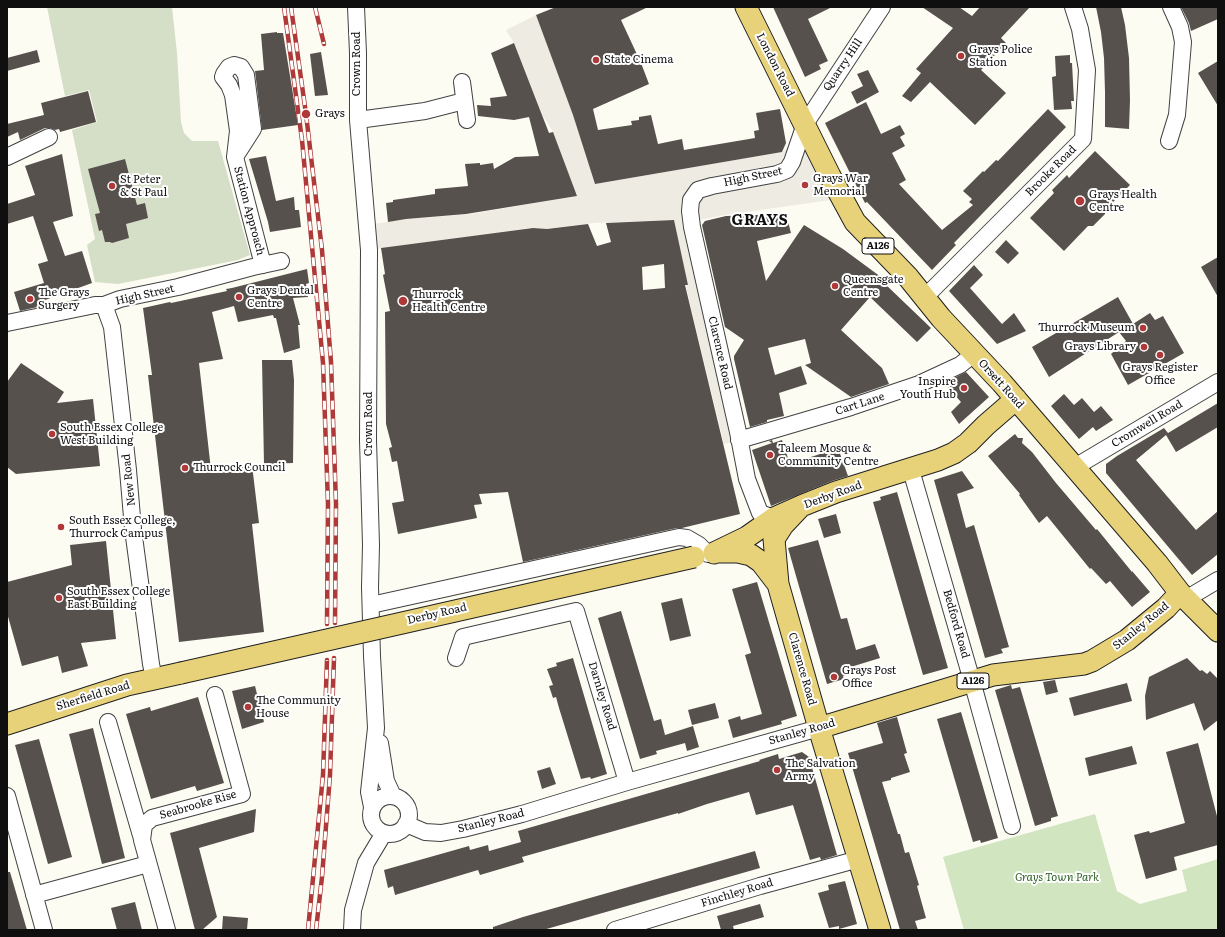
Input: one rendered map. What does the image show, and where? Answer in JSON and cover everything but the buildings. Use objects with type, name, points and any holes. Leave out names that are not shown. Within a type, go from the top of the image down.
[{"type":"main road","name":"London Road","points":[[746,7],[802,131]]},
{"type":"main road","name":"Orsett Road","points":[[802,131],[830,176],[852,218],[908,277],[941,318],[1016,399],[1157,563],[1183,596],[1218,631]]},
{"type":"main road","name":"Derby Road","points":[[705,554],[747,537],[774,518],[801,506],[836,492],[911,470],[954,453],[968,443],[1016,399]]},
{"type":"main road","name":"Clarence Road","points":[[801,506],[774,539],[778,584],[819,728],[880,930]]},
{"type":"main road","name":"Derby Road","points":[[181,672],[705,554],[738,552],[751,556],[760,562],[778,584]]},
{"type":"main road","name":"Stanley Road","points":[[819,728],[993,675],[1084,664],[1092,661],[1127,640],[1183,596]]},
{"type":"main road","name":"Sherfield Road","points":[[7,724],[127,685],[181,672]]},
{"type":"street","name":"Crown Road","points":[[356,7],[358,120],[369,250],[368,440],[372,656],[376,728],[369,792],[372,807]]},
{"type":"street","name":"Quarry Hill","points":[[802,131],[882,7]]},
{"type":"street","name":"Brooke Road","points":[[925,298],[1083,139],[1087,70],[1080,29],[1073,7]]},
{"type":"street","points":[[1169,141],[1177,115],[1183,42],[1180,27],[1171,7]]},
{"type":"street","name":"Station Approach","points":[[235,157],[253,129],[246,75],[241,68],[234,65],[229,66],[224,74],[224,77],[233,95],[238,131],[235,157],[263,265]]},
{"type":"street","points":[[462,82],[467,120]]},
{"type":"street","points":[[358,120],[426,111],[464,101]]},
{"type":"street","name":"High Street","points":[[691,200],[698,190],[778,174],[787,170],[792,162],[802,131]]},
{"type":"street","points":[[7,157],[48,137]]},
{"type":"street","name":"Clarence Road","points":[[691,200],[690,211],[692,227],[747,479],[760,514],[774,518]]},
{"type":"street","name":"High Street","points":[[7,322],[96,305],[104,305],[120,299],[184,286],[281,261]]},
{"type":"street","name":"New Road","points":[[104,305],[112,327],[128,463],[134,536],[154,679]]},
{"type":"street","name":"Cart Lane","points":[[739,440],[851,407],[918,384],[960,365],[974,354]]},
{"type":"street","name":"Cromwell Road","points":[[1075,467],[1218,382]]},
{"type":"street","name":"Bedford Road","points":[[911,470],[1012,826]]},
{"type":"street","points":[[371,605],[679,537],[687,538],[699,544],[705,554]]},
{"type":"street","points":[[1183,596],[1218,580]]},
{"type":"street","name":"Darnley Road","points":[[456,658],[463,637],[576,611],[627,782]]},
{"type":"street","name":"Seabrooke Rise","points":[[142,840],[144,825],[152,818],[242,794],[215,696]]},
{"type":"street","points":[[108,722],[167,930]]},
{"type":"street","name":"Crown Road","points":[[376,728],[383,755],[386,781],[393,796]]},
{"type":"street","name":"Stanley Road","points":[[406,824],[425,832],[441,833],[463,829],[522,814],[627,782],[819,728]]},
{"type":"street","points":[[7,796],[44,930]]},
{"type":"street","points":[[387,796],[399,798],[407,807],[409,812],[406,824],[399,831],[394,833],[384,833],[374,825],[372,820],[372,807],[381,798],[387,796]]},
{"type":"street","points":[[352,930],[353,910],[366,863],[384,833]]},
{"type":"street","name":"Finchley Road","points":[[615,930],[760,886],[859,859]]},
{"type":"street","points":[[34,895],[148,864]]},
{"type":"green space","points":[[47,7],[172,7],[177,53],[181,122],[184,133],[192,141],[218,141],[250,255],[238,260],[118,284],[95,282],[87,245],[95,239],[72,130],[97,122],[89,90],[65,96]]},
{"type":"green space","name":"Grays Town Park","points":[[1095,814],[1117,891],[1140,904],[1187,891],[1182,870],[1218,859],[1218,930],[964,930],[943,857]]},
{"type":"shaded area","points":[[536,15],[574,117],[595,184],[782,152],[799,139],[831,200],[725,215],[694,221],[748,438],[724,444],[686,287],[688,285],[673,220],[594,223],[547,229],[530,228],[369,250],[367,225],[406,219],[471,214],[577,196],[553,132],[543,116],[514,43],[506,30]]},
{"type":"railway","points":[[284,7],[302,140],[323,363],[328,504],[327,624]]},
{"type":"railway","points":[[291,7],[306,114],[322,250],[331,362],[336,504],[335,623]]},
{"type":"railway","points":[[315,7],[324,44]]},
{"type":"railway","points":[[316,930],[322,877],[330,775],[334,658]]},
{"type":"railway","points":[[308,930],[323,775],[327,660]]},
{"type":"place","name":"Grays Police Station","points":[[961,56]]},
{"type":"place","name":"State Cinema","points":[[596,60]]},
{"type":"place","name":"Grays","points":[[306,114]]},
{"type":"place","name":"Grays War Memorial","points":[[805,185]]},
{"type":"place","name":"St Peter & St Paul","points":[[112,186]]},
{"type":"place","name":"Grays Health Centre","points":[[1080,201]]},
{"type":"place","name":"Queensgate Centre","points":[[835,286]]},
{"type":"place","name":"Grays Dental Centre","points":[[239,297]]},
{"type":"place","name":"The Grays Surgery","points":[[30,299]]},
{"type":"place","name":"Thurrock Health Centre","points":[[403,301]]},
{"type":"place","name":"Thurrock Museum","points":[[1143,328]]},
{"type":"place","name":"Grays Library","points":[[1144,347]]},
{"type":"place","name":"Grays Register Office","points":[[1160,355]]},
{"type":"place","name":"Inspire Youth Hub","points":[[964,388]]},
{"type":"place","name":"South Essex College West Building","points":[[52,434]]},
{"type":"place","name":"Taleem Mosque & Community Centre","points":[[770,455]]},
{"type":"place","name":"Thurrock Council","points":[[185,468]]},
{"type":"place","name":"South Essex College, Thurrock Campus","points":[[61,527]]},
{"type":"place","name":"South Essex College East Building","points":[[59,598]]},
{"type":"place","name":"Grays Post Office","points":[[834,677]]},
{"type":"place","name":"The Community House","points":[[248,707]]},
{"type":"place","name":"The Salvation Army","points":[[777,770]]},
{"type":"district","name":"GRAYS","points":[[760,221]]}]
